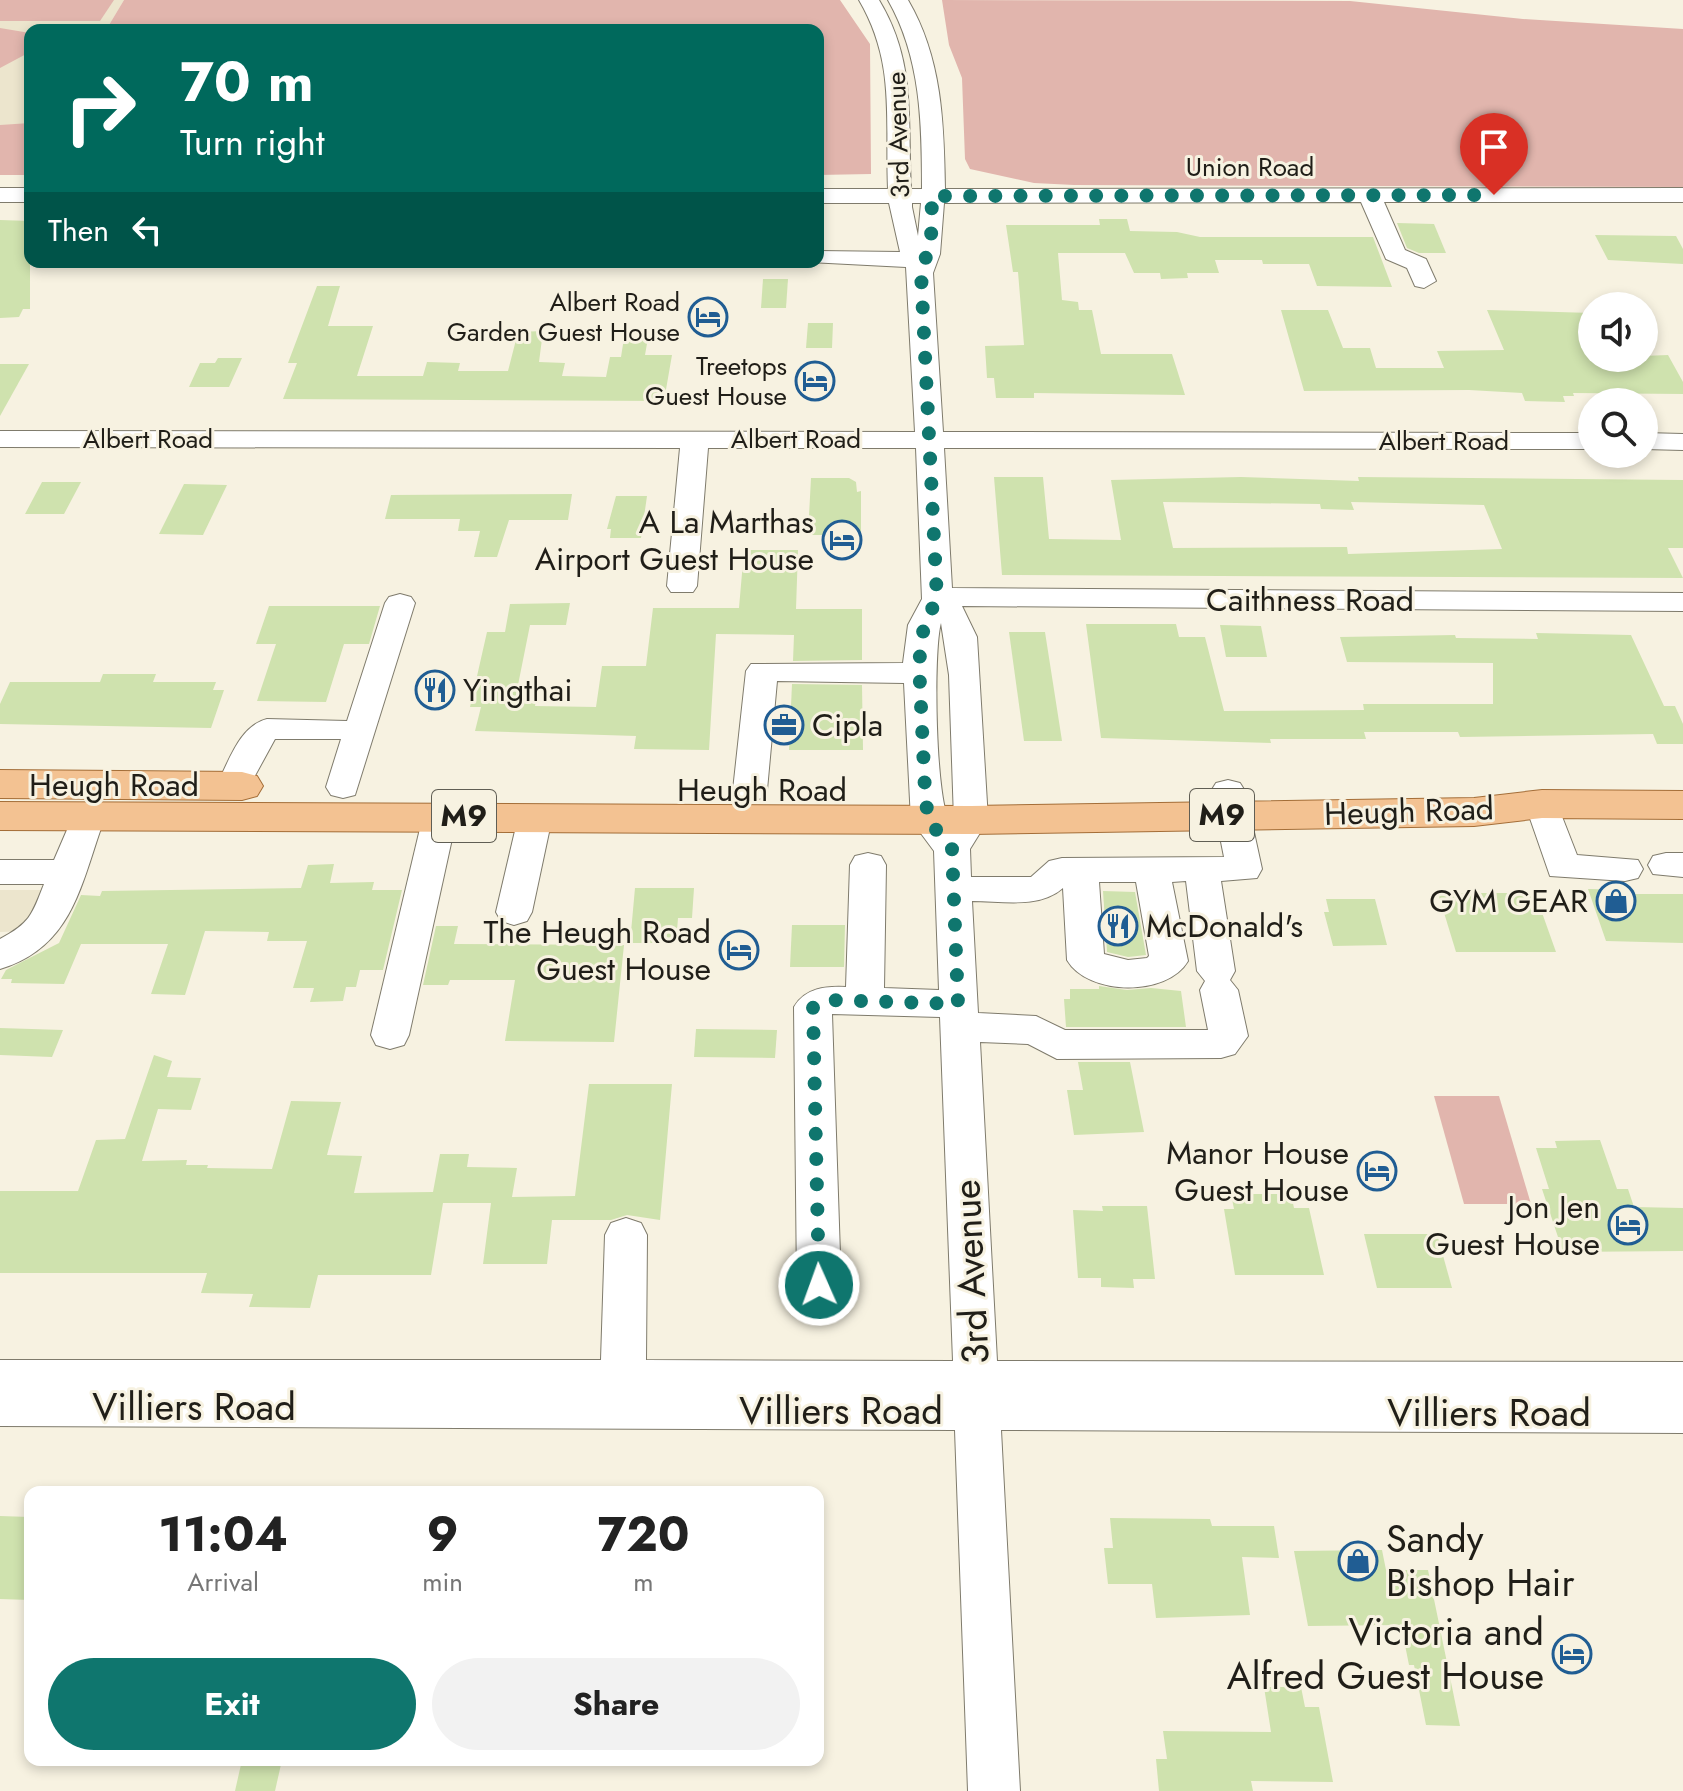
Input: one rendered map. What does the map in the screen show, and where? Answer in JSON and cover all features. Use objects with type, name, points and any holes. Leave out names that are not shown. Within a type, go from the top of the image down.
[{"type":"main road","name":"Heugh Road","points":[[0,784],[750,790],[950,827]]},
{"type":"main road","name":"Heugh Road","points":[[0,816],[440,816],[950,827],[1231,803],[1474,812],[1532,805],[1683,805]]},
{"type":"street","name":"3rd Avenue","points":[[869,0],[884,21],[897,66],[900,196],[917,266],[937,598],[921,637],[919,673],[950,827]]},
{"type":"street","name":"3rd Avenue","points":[[898,0],[921,46],[928,102],[931,241],[917,266]]},
{"type":"street","points":[[0,195],[24,195]]},
{"type":"street","points":[[1369,195],[1395,254],[1417,264],[1424,281]]},
{"type":"street","name":"Union Road","points":[[824,196],[1683,195]]},
{"type":"street","points":[[824,258],[917,266]]},
{"type":"street","name":"Albert Road","points":[[0,439],[1578,441]]},
{"type":"street","points":[[682,586],[695,439]]},
{"type":"street","points":[[1658,441],[1683,442]]},
{"type":"street","name":"3rd Avenue","points":[[937,598],[954,616],[961,637],[950,827],[994,1791]]},
{"type":"street","name":"Caithness Road","points":[[937,598],[1683,602]]},
{"type":"street","points":[[343,787],[400,603]]},
{"type":"street","points":[[750,790],[762,671],[919,673]]},
{"type":"street","points":[[233,786],[260,735],[267,729],[339,729]]},
{"type":"street","points":[[950,827],[1039,889],[1071,870],[1244,869],[1231,803]]},
{"type":"street","points":[[1532,805],[1563,867],[1625,869]]},
{"type":"street","points":[[390,1035],[440,816]]},
{"type":"street","points":[[0,956],[25,944],[43,929],[88,817]]},
{"type":"street","points":[[514,912],[535,818]]},
{"type":"street","points":[[865,1001],[868,865]]},
{"type":"street","points":[[1071,870],[1086,960],[1112,972],[1138,973],[1161,969],[1169,961],[1152,870]]},
{"type":"street","points":[[1067,970],[1071,870]]},
{"type":"street","points":[[819,1285],[813,1007],[828,1000],[865,1001],[959,1015],[1036,1030],[1057,1045],[1221,1044],[1229,1036],[1202,870]]},
{"type":"street","points":[[0,872],[67,872]]},
{"type":"street","points":[[623,1379],[626,1235]]},
{"type":"street","name":"Villiers Road","points":[[0,1379],[31,1397],[977,1395],[1683,1381]]},
{"type":"street","name":"Villiers Road","points":[[31,1397],[623,1379],[977,1395],[1683,1413]]},
{"type":"shaded area","points":[[0,0],[124,0],[110,24],[24,24],[24,175],[0,175]]},
{"type":"shaded area","points":[[0,0],[114,0],[100,21],[0,21]]},
{"type":"shaded area","points":[[124,0],[840,0],[870,44],[871,174],[824,175],[824,24],[110,24]]},
{"type":"shaded area","points":[[942,0],[1350,1],[1523,19],[1683,29],[1683,187],[1074,185],[1034,183],[970,169],[965,159],[962,78],[949,45]]},
{"type":"shaded area","points":[[0,28],[24,32],[24,55],[0,68]]},
{"type":"shaded area","points":[[24,123],[24,175],[0,175],[0,125]]},
{"type":"shaded area","points":[[0,890],[47,890],[30,931],[0,932]]},
{"type":"shaded area","points":[[1434,1096],[1499,1096],[1531,1204],[1464,1204]]},
{"type":"building","points":[[1099,219],[1127,219],[1130,231],[1177,232],[1200,237],[1373,237],[1392,287],[1317,286],[1309,264],[1263,264],[1262,260],[1215,260],[1219,273],[1187,273],[1188,278],[1161,279],[1160,273],[1134,273],[1125,253],[1058,253],[1062,300],[1078,302],[1079,310],[1092,310],[1101,354],[1172,354],[1185,395],[1034,393],[1034,398],[996,398],[994,378],[987,378],[985,346],[1024,345],[1018,272],[1013,272],[1006,225],[1100,225]]},
{"type":"building","points":[[0,220],[24,221],[24,268],[30,268],[30,309],[23,309],[19,317],[0,318]]},
{"type":"building","points":[[1397,223],[1434,224],[1446,253],[1419,253],[1407,248]]},
{"type":"building","points":[[1595,235],[1676,236],[1683,249],[1683,264],[1608,260]]},
{"type":"building","points":[[763,279],[788,279],[786,308],[761,308]]},
{"type":"building","points":[[317,286],[340,286],[328,326],[373,326],[357,376],[423,376],[427,362],[460,363],[458,371],[508,371],[518,332],[543,331],[539,362],[565,363],[562,376],[606,377],[610,357],[621,357],[624,338],[648,338],[645,355],[672,355],[664,401],[283,399],[297,363],[288,363]]},
{"type":"building","points":[[1281,310],[1328,310],[1343,348],[1370,348],[1376,368],[1444,368],[1437,351],[1504,350],[1487,310],[1578,313],[1578,372],[1658,372],[1658,355],[1668,355],[1683,382],[1683,394],[1658,394],[1658,388],[1578,388],[1574,396],[1563,396],[1565,402],[1525,401],[1522,393],[1469,390],[1304,391]]},
{"type":"building","points":[[808,323],[833,323],[832,348],[806,348]]},
{"type":"building","points":[[218,358],[242,358],[229,387],[189,387],[200,363],[215,363]]},
{"type":"building","points":[[0,364],[29,364],[0,416]]},
{"type":"building","points":[[994,477],[1043,477],[1049,539],[1121,540],[1111,480],[1241,477],[1359,481],[1358,477],[1683,480],[1683,548],[1668,548],[1683,578],[1002,575]],"holes":[[[1163,502],[1320,504],[1321,509],[1354,510],[1351,502],[1484,505],[1502,549],[1348,554],[1347,547],[1173,548]]]},
{"type":"building","points":[[811,478],[849,478],[856,482],[857,492],[861,491],[861,535],[808,535]]},
{"type":"building","points":[[42,482],[81,482],[64,514],[25,514]]},
{"type":"building","points":[[184,484],[227,485],[203,535],[159,534]]},
{"type":"building","points":[[572,494],[568,520],[509,520],[497,557],[474,557],[480,531],[458,531],[460,519],[385,519],[391,495]]},
{"type":"building","points":[[616,496],[647,496],[641,538],[610,538],[611,529],[607,529]]},
{"type":"building","points":[[744,550],[798,550],[796,609],[862,609],[862,660],[793,661],[794,635],[716,634],[709,750],[634,749],[636,736],[475,731],[481,707],[470,707],[487,632],[505,632],[510,604],[570,603],[566,625],[530,625],[515,700],[536,700],[535,706],[596,707],[602,666],[646,666],[653,608],[739,608]]},
{"type":"building","points":[[269,606],[380,606],[369,644],[344,644],[326,702],[257,701],[276,644],[256,644]]},
{"type":"building","points":[[1086,624],[1176,624],[1179,637],[1205,637],[1224,711],[1364,710],[1363,704],[1493,704],[1493,663],[1347,662],[1340,637],[1455,635],[1456,638],[1538,639],[1536,633],[1631,635],[1664,706],[1675,706],[1683,724],[1683,744],[1657,744],[1653,734],[1460,737],[1458,732],[1364,732],[1366,739],[1270,739],[1271,743],[1101,738]]},
{"type":"building","points":[[1220,625],[1261,626],[1267,657],[1226,657]]},
{"type":"building","points":[[1009,632],[1045,632],[1062,741],[1024,741]]},
{"type":"building","points":[[103,674],[156,674],[153,682],[216,682],[213,690],[224,690],[211,728],[0,724],[0,704],[10,682],[100,682]]},
{"type":"building","points":[[792,684],[862,685],[863,750],[789,750]]},
{"type":"building","points":[[334,864],[330,883],[374,882],[372,890],[402,890],[383,970],[360,970],[356,987],[346,987],[343,1001],[310,1002],[314,988],[293,988],[307,941],[267,941],[269,932],[205,931],[185,995],[151,994],[168,944],[81,944],[64,984],[11,983],[12,979],[1,979],[6,970],[59,943],[81,895],[100,896],[102,891],[301,888],[308,865]]},
{"type":"building","points":[[635,888],[694,888],[692,918],[678,918],[676,943],[630,943]]},
{"type":"building","points":[[1588,889],[1634,890],[1635,894],[1683,894],[1683,943],[1606,941]]},
{"type":"building","name":"McDonald's","points":[[1103,891],[1135,892],[1146,955],[1128,957],[1107,952]]},
{"type":"building","points":[[1438,893],[1535,893],[1556,952],[1456,952]]},
{"type":"building","points":[[1326,899],[1375,899],[1387,945],[1333,946],[1324,912],[1329,912]]},
{"type":"building","points":[[792,925],[845,925],[844,967],[790,967]]},
{"type":"building","points":[[436,926],[458,926],[454,944],[624,945],[614,1042],[505,1041],[515,980],[450,980],[448,985],[423,985]]},
{"type":"building","points":[[1099,986],[1181,991],[1186,1027],[1066,1027],[1064,999],[1070,999],[1070,989],[1099,989]]},
{"type":"building","points":[[0,1028],[63,1030],[52,1057],[0,1055]]},
{"type":"building","points":[[696,1029],[777,1030],[775,1058],[694,1057]]},
{"type":"building","points":[[154,1055],[172,1061],[167,1077],[201,1078],[191,1110],[158,1109],[142,1161],[187,1160],[186,1165],[208,1165],[207,1168],[272,1169],[291,1101],[341,1102],[327,1155],[362,1156],[354,1193],[433,1192],[440,1154],[469,1154],[467,1167],[517,1168],[512,1197],[575,1196],[589,1084],[672,1084],[660,1220],[627,1215],[611,1220],[552,1220],[547,1264],[483,1264],[491,1203],[443,1203],[431,1275],[318,1275],[310,1308],[249,1307],[253,1294],[201,1293],[207,1273],[0,1273],[0,1191],[78,1191],[96,1140],[125,1139]]},
{"type":"building","points":[[1078,1062],[1130,1062],[1144,1132],[1074,1135],[1067,1090],[1083,1090]]},
{"type":"building","points":[[1600,1140],[1617,1189],[1628,1189],[1634,1207],[1683,1208],[1683,1251],[1563,1252],[1542,1189],[1549,1189],[1536,1148],[1557,1148],[1555,1141]]},
{"type":"building","points":[[1231,1194],[1291,1194],[1294,1208],[1309,1208],[1324,1275],[1235,1275],[1224,1209],[1234,1209]]},
{"type":"building","points":[[1102,1206],[1147,1206],[1155,1279],[1133,1279],[1134,1288],[1101,1287],[1101,1278],[1078,1278],[1073,1210],[1103,1211]]},
{"type":"building","points":[[1364,1234],[1437,1234],[1452,1288],[1377,1288]]},
{"type":"building","points":[[0,1516],[24,1517],[24,1600],[0,1599]]},
{"type":"building","points":[[1110,1518],[1210,1519],[1212,1526],[1274,1526],[1279,1558],[1242,1557],[1250,1615],[1156,1618],[1152,1584],[1108,1584],[1104,1548],[1113,1548]]},
{"type":"building","points":[[1382,1550],[1386,1570],[1428,1570],[1460,1726],[1426,1725],[1414,1665],[1409,1665],[1401,1625],[1308,1626],[1294,1551]]},
{"type":"building","points":[[1264,1687],[1301,1687],[1305,1707],[1319,1707],[1333,1782],[1251,1781],[1253,1791],[1159,1791],[1156,1759],[1167,1759],[1163,1731],[1271,1732]]},
{"type":"building","points":[[241,1766],[281,1766],[275,1791],[235,1791]]},
{"type":"place","name":"Albert Road Garden Guest House","points":[[708,317]]},
{"type":"place","name":"Treetops Guest House","points":[[815,381]]},
{"type":"place","name":"A La Marthas Airport Guest House","points":[[842,540]]},
{"type":"place","name":"Yingthai","points":[[435,690]]},
{"type":"place","name":"Cipla","points":[[784,725]]},
{"type":"place","name":"GYM GEAR","points":[[1616,901]]},
{"type":"place","name":"McDonald's","points":[[1118,926]]},
{"type":"place","name":"The Heugh Road Guest House","points":[[739,950]]},
{"type":"place","name":"Manor House Guest House","points":[[1377,1171]]},
{"type":"place","name":"Jon Jen Guest House","points":[[1628,1225]]},
{"type":"place","name":"Sandy Bishop Hair","points":[[1358,1561]]},
{"type":"place","name":"Victoria and Alfred Guest House","points":[[1572,1654]]},
{"type":"route","points":[[819,1285],[813,1007],[828,1000],[958,1004],[952,849],[928,820],[919,673],[921,637],[927,615],[937,599],[926,325],[921,273],[929,255],[932,196],[1494,195]]}]
